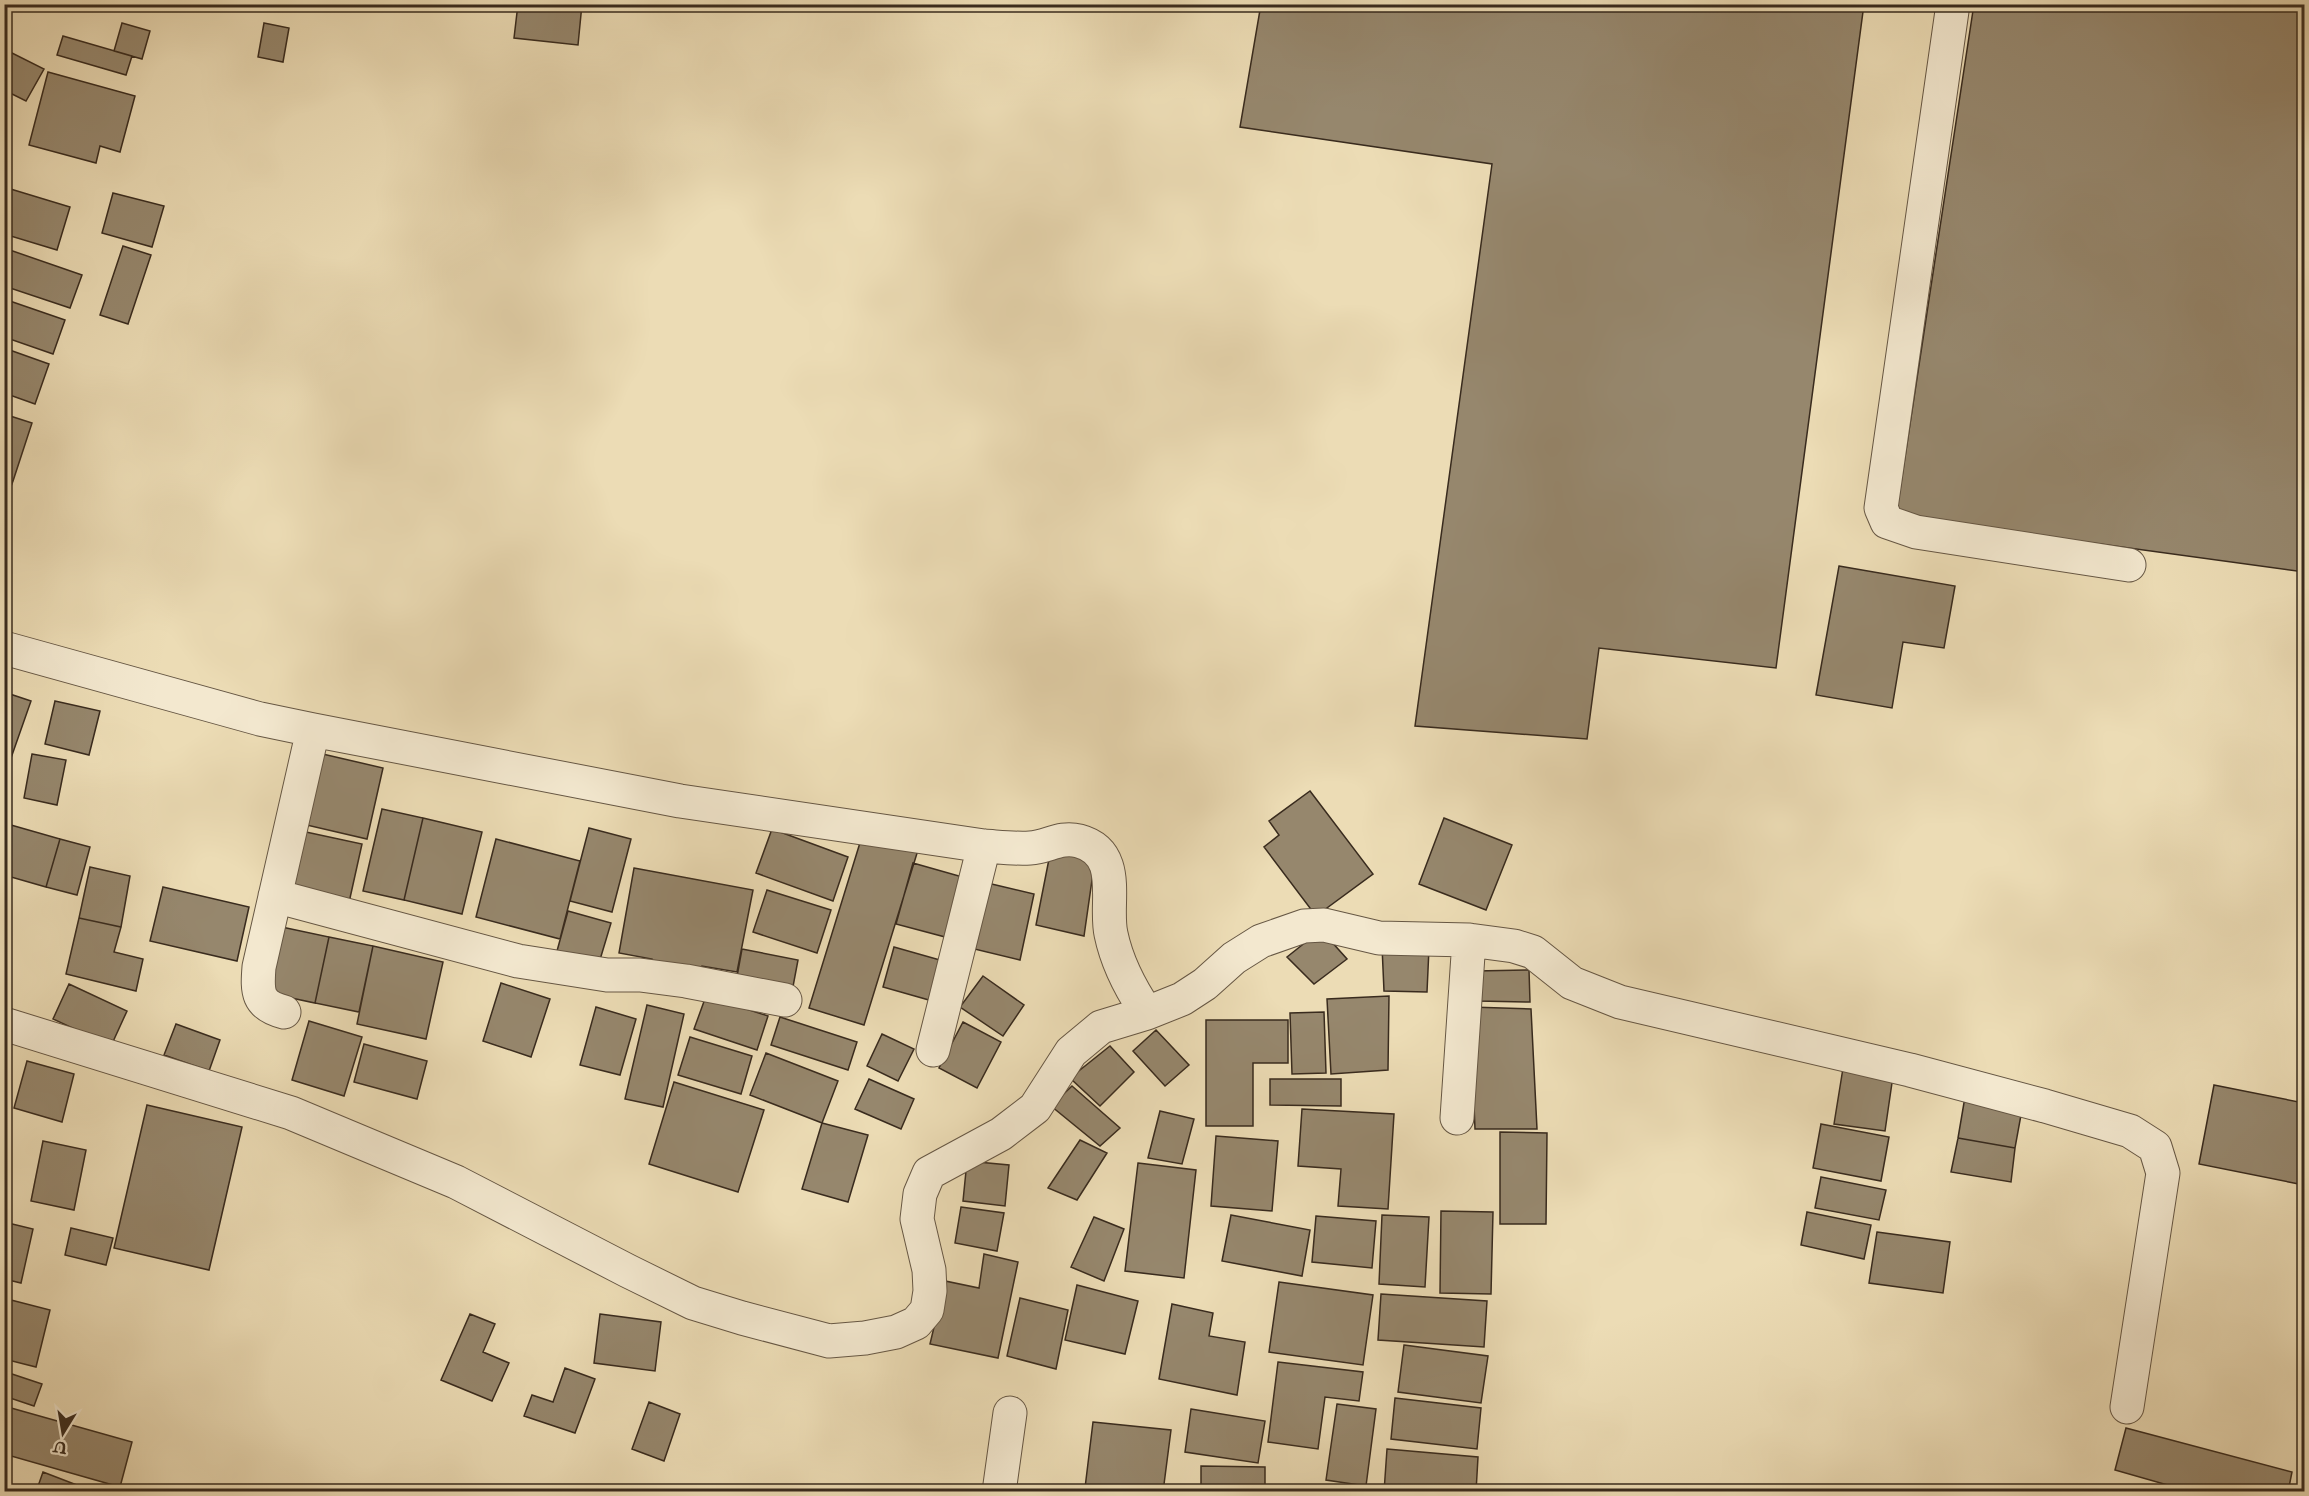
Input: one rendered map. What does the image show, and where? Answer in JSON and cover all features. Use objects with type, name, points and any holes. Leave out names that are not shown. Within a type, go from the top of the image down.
[{"type":"street","points":[[1953,4],[1881,508],[1887,522],[1916,532],[2129,565]]},
{"type":"street","points":[[4,648],[260,718],[313,730],[680,801],[984,846],[1032,848],[1063,838],[1082,841],[1098,853],[1109,871],[1110,931],[1120,965],[1130,988],[1147,1013]]},
{"type":"street","points":[[284,1012],[273,1009],[263,1002],[258,991],[259,967],[313,730]]},
{"type":"street","points":[[933,1050],[984,846]]},
{"type":"street","points":[[276,896],[518,961],[607,975],[640,975],[686,981],[785,1000]]},
{"type":"street","points":[[4,1024],[291,1113],[456,1182],[693,1303],[830,1341],[896,1332],[916,1323],[927,1310],[930,1291],[929,1270],[917,1219],[920,1194],[929,1173],[1001,1134],[1035,1108],[1071,1052],[1101,1027],[1182,999],[1205,984],[1234,958],[1261,941],[1304,926],[1324,925],[1379,938],[1469,940],[1514,946],[1533,952],[1572,983],[1620,1002],[1910,1070],[2046,1106],[2130,1131],[2155,1147],[2163,1173],[2127,1407]]},
{"type":"street","points":[[1456,1118],[1469,940]]},
{"type":"street","points":[[999,1491],[1010,1413]]},
{"type":"building","points":[[106,4],[131,4],[130,11]]},
{"type":"building","points":[[518,4],[582,4],[578,45],[514,38]]},
{"type":"building","points":[[1261,4],[1864,4],[1776,668],[1599,648],[1587,739],[1415,726],[1492,164],[1240,127]]},
{"type":"building","points":[[1974,4],[2304,4],[2304,572],[1896,516]]},
{"type":"building","points":[[122,23],[150,31],[142,59],[114,51]]},
{"type":"building","points":[[264,23],[289,28],[283,62],[258,57]]},
{"type":"building","points":[[63,36],[132,56],[126,75],[57,55]]},
{"type":"building","points":[[4,49],[44,69],[26,101],[4,90]]},
{"type":"building","points":[[48,72],[135,96],[120,152],[100,146],[96,163],[29,145]]},
{"type":"building","points":[[4,187],[70,207],[57,250],[4,234]]},
{"type":"building","points":[[113,193],[164,206],[152,247],[102,233]]},
{"type":"building","points":[[123,246],[151,255],[128,324],[100,315]]},
{"type":"building","points":[[4,248],[82,275],[70,308],[4,286]]},
{"type":"building","points":[[4,299],[65,320],[53,354],[4,337]]},
{"type":"building","points":[[4,348],[49,364],[35,404],[4,393]]},
{"type":"building","points":[[4,414],[32,423],[13,481],[4,479]]},
{"type":"building","points":[[4,479],[13,481],[4,505]]},
{"type":"building","points":[[1839,566],[1955,586],[1944,648],[1903,642],[1892,708],[1816,695]]},
{"type":"building","points":[[4,692],[31,701],[4,778]]},
{"type":"building","points":[[55,701],[100,711],[89,755],[45,744]]},
{"type":"building","points":[[314,752],[383,768],[367,839],[298,823]]},
{"type":"building","points":[[32,754],[66,760],[57,805],[24,798]]},
{"type":"building","points":[[1310,791],[1373,874],[1316,916],[1264,847],[1279,835],[1269,821]]},
{"type":"building","points":[[382,809],[423,818],[404,900],[363,891]]},
{"type":"building","points":[[423,818],[482,832],[462,914],[404,900]]},
{"type":"building","points":[[1444,818],[1512,845],[1486,910],[1419,884]]},
{"type":"building","points":[[4,823],[60,839],[46,887],[4,875]]},
{"type":"building","points":[[589,828],[631,839],[612,912],[570,901]]},
{"type":"building","points":[[772,829],[848,857],[833,901],[756,873]]},
{"type":"building","points":[[306,832],[362,844],[348,907],[292,895]]},
{"type":"building","points":[[863,833],[918,850],[864,1025],[809,1008]]},
{"type":"building","points":[[60,839],[90,847],[77,895],[46,887]]},
{"type":"building","points":[[496,839],[580,861],[560,939],[476,917]]},
{"type":"building","points":[[1051,849],[1095,859],[1084,936],[1036,925]]},
{"type":"building","points":[[913,863],[966,878],[949,938],[896,924]]},
{"type":"building","points":[[90,867],[130,876],[121,927],[79,918]]},
{"type":"building","points":[[634,868],[753,890],[737,972],[702,966],[700,977],[651,967],[652,959],[619,953]]},
{"type":"building","points":[[979,881],[1034,894],[1020,960],[962,946]]},
{"type":"building","points":[[163,887],[249,907],[237,961],[150,941]]},
{"type":"building","points":[[767,890],[831,910],[817,953],[753,932]]},
{"type":"building","points":[[568,911],[611,923],[599,963],[557,951]]},
{"type":"building","points":[[79,918],[121,927],[114,952],[143,959],[136,991],[66,974]]},
{"type":"building","points":[[277,926],[329,937],[315,1003],[263,992]]},
{"type":"building","points":[[1321,930],[1347,959],[1314,984],[1287,957]]},
{"type":"building","points":[[329,937],[373,946],[359,1012],[315,1003]]},
{"type":"building","points":[[373,946],[443,962],[426,1039],[357,1024]]},
{"type":"building","points":[[1382,946],[1429,948],[1427,992],[1384,991]]},
{"type":"building","points":[[894,947],[947,962],[936,1002],[883,987]]},
{"type":"building","points":[[742,949],[798,960],[792,992],[736,982]]},
{"type":"building","points":[[1529,970],[1530,1002],[1478,1001],[1476,971]]},
{"type":"building","points":[[983,976],[1024,1005],[1003,1036],[960,1007]]},
{"type":"building","points":[[501,983],[550,999],[531,1057],[483,1041]]},
{"type":"building","points":[[69,984],[127,1011],[111,1046],[53,1019]]},
{"type":"building","points":[[706,996],[768,1016],[757,1050],[694,1029]]},
{"type":"building","points":[[1389,996],[1388,1070],[1331,1074],[1327,999]]},
{"type":"building","points":[[647,1005],[684,1014],[663,1107],[625,1099]]},
{"type":"building","points":[[596,1007],[636,1019],[620,1075],[580,1065]]},
{"type":"building","points":[[1470,1007],[1531,1009],[1537,1129],[1475,1129]]},
{"type":"building","points":[[1324,1012],[1326,1073],[1292,1074],[1290,1013]]},
{"type":"building","points":[[780,1017],[857,1042],[848,1070],[771,1045]]},
{"type":"building","points":[[1206,1020],[1288,1020],[1288,1063],[1253,1063],[1253,1126],[1206,1126]]},
{"type":"building","points":[[309,1021],[362,1037],[344,1096],[292,1080]]},
{"type":"building","points":[[963,1022],[1001,1042],[977,1088],[939,1068]]},
{"type":"building","points":[[176,1024],[220,1040],[209,1071],[164,1055]]},
{"type":"building","points":[[1156,1030],[1189,1065],[1165,1086],[1133,1051]]},
{"type":"building","points":[[882,1034],[914,1049],[898,1081],[867,1066]]},
{"type":"building","points":[[690,1037],[752,1056],[741,1094],[678,1075]]},
{"type":"building","points":[[364,1044],[427,1061],[417,1099],[354,1082]]},
{"type":"building","points":[[1110,1046],[1134,1072],[1100,1106],[1070,1078]]},
{"type":"building","points":[[766,1053],[838,1081],[822,1123],[750,1095]]},
{"type":"building","points":[[27,1061],[74,1074],[62,1122],[14,1108]]},
{"type":"building","points":[[1844,1062],[1894,1069],[1885,1131],[1834,1124]]},
{"type":"building","points":[[869,1079],[914,1099],[901,1129],[855,1109]]},
{"type":"building","points":[[1270,1079],[1341,1079],[1341,1106],[1270,1105]]},
{"type":"building","points":[[674,1082],[764,1110],[738,1192],[649,1164]]},
{"type":"building","points":[[2214,1085],[2304,1103],[2304,1185],[2199,1164]]},
{"type":"building","points":[[1072,1086],[1120,1128],[1100,1146],[1051,1106]]},
{"type":"building","points":[[1966,1091],[2023,1104],[2015,1148],[1958,1138]]},
{"type":"building","points":[[147,1105],[242,1127],[209,1270],[114,1248]]},
{"type":"building","points":[[1302,1109],[1394,1114],[1388,1209],[1338,1206],[1341,1169],[1298,1166]]},
{"type":"building","points":[[1160,1111],[1194,1119],[1182,1164],[1148,1158]]},
{"type":"building","points":[[822,1123],[868,1135],[848,1202],[802,1189]]},
{"type":"building","points":[[1821,1124],[1889,1137],[1881,1181],[1813,1168]]},
{"type":"building","points":[[1500,1132],[1547,1133],[1546,1224],[1500,1224]]},
{"type":"building","points":[[1216,1136],[1278,1141],[1272,1211],[1211,1206]]},
{"type":"building","points":[[1958,1138],[2015,1148],[2011,1182],[1951,1172]]},
{"type":"building","points":[[1080,1140],[1107,1153],[1077,1200],[1048,1188]]},
{"type":"building","points":[[43,1141],[86,1150],[74,1210],[31,1201]]},
{"type":"building","points":[[967,1161],[1009,1165],[1005,1206],[963,1201]]},
{"type":"building","points":[[1138,1163],[1196,1170],[1184,1278],[1125,1271]]},
{"type":"building","points":[[1821,1177],[1886,1190],[1879,1220],[1815,1208]]},
{"type":"building","points":[[961,1207],[1004,1213],[997,1251],[955,1243]]},
{"type":"building","points":[[1441,1211],[1493,1212],[1491,1294],[1440,1293]]},
{"type":"building","points":[[1807,1212],[1871,1225],[1864,1259],[1801,1245]]},
{"type":"building","points":[[1231,1215],[1310,1230],[1302,1276],[1222,1261]]},
{"type":"building","points":[[1382,1215],[1429,1217],[1425,1287],[1379,1284]]},
{"type":"building","points":[[1316,1216],[1376,1221],[1372,1268],[1312,1262]]},
{"type":"building","points":[[1094,1217],[1124,1229],[1104,1281],[1071,1267]]},
{"type":"building","points":[[4,1222],[33,1229],[21,1283],[4,1279]]},
{"type":"building","points":[[71,1228],[113,1238],[106,1265],[65,1255]]},
{"type":"building","points":[[1877,1232],[1950,1242],[1943,1293],[1869,1283]]},
{"type":"building","points":[[984,1254],[1018,1262],[998,1358],[930,1344],[945,1281],[979,1288]]},
{"type":"building","points":[[1279,1282],[1373,1295],[1363,1365],[1269,1352]]},
{"type":"building","points":[[1077,1285],[1138,1301],[1125,1354],[1065,1340]]},
{"type":"building","points":[[1381,1294],[1487,1301],[1484,1347],[1378,1340]]},
{"type":"building","points":[[1020,1298],[1068,1310],[1056,1369],[1007,1356]]},
{"type":"building","points":[[4,1299],[11,1300],[4,1326]]},
{"type":"building","points":[[11,1300],[50,1310],[36,1367],[4,1359],[4,1326]]},
{"type":"building","points":[[1172,1304],[1213,1313],[1209,1336],[1245,1342],[1237,1395],[1159,1379]]},
{"type":"building","points":[[470,1314],[495,1324],[483,1352],[509,1363],[492,1401],[441,1380]]},
{"type":"building","points":[[600,1314],[661,1322],[655,1371],[594,1363]]},
{"type":"building","points":[[1404,1345],[1488,1356],[1481,1403],[1398,1392]]},
{"type":"building","points":[[1278,1362],[1363,1372],[1359,1401],[1325,1397],[1318,1449],[1268,1442]]},
{"type":"building","points":[[565,1368],[595,1379],[575,1433],[524,1416],[532,1395],[553,1402]]},
{"type":"building","points":[[9,1373],[42,1384],[34,1406],[4,1396],[4,1385]]},
{"type":"building","points":[[1395,1398],[1481,1408],[1477,1449],[1391,1439]]},
{"type":"building","points":[[649,1402],[680,1414],[664,1461],[632,1449]]},
{"type":"building","points":[[1337,1404],[1376,1409],[1366,1486],[1326,1480]]},
{"type":"building","points":[[4,1406],[132,1442],[120,1487],[4,1454]]},
{"type":"building","points":[[1191,1409],[1265,1421],[1258,1463],[1185,1452]]},
{"type":"building","points":[[1093,1422],[1171,1430],[1163,1492],[1115,1492],[1085,1488]]},
{"type":"building","points":[[2126,1428],[2292,1472],[2288,1492],[2192,1492],[2115,1470]]},
{"type":"building","points":[[1387,1449],[1478,1457],[1476,1492],[1384,1492]]},
{"type":"building","points":[[1201,1466],[1265,1467],[1265,1492],[1201,1491]]},
{"type":"building","points":[[43,1472],[95,1492],[36,1492]]},
{"type":"building","points":[[1288,1487],[1321,1492],[1287,1492]]}]
